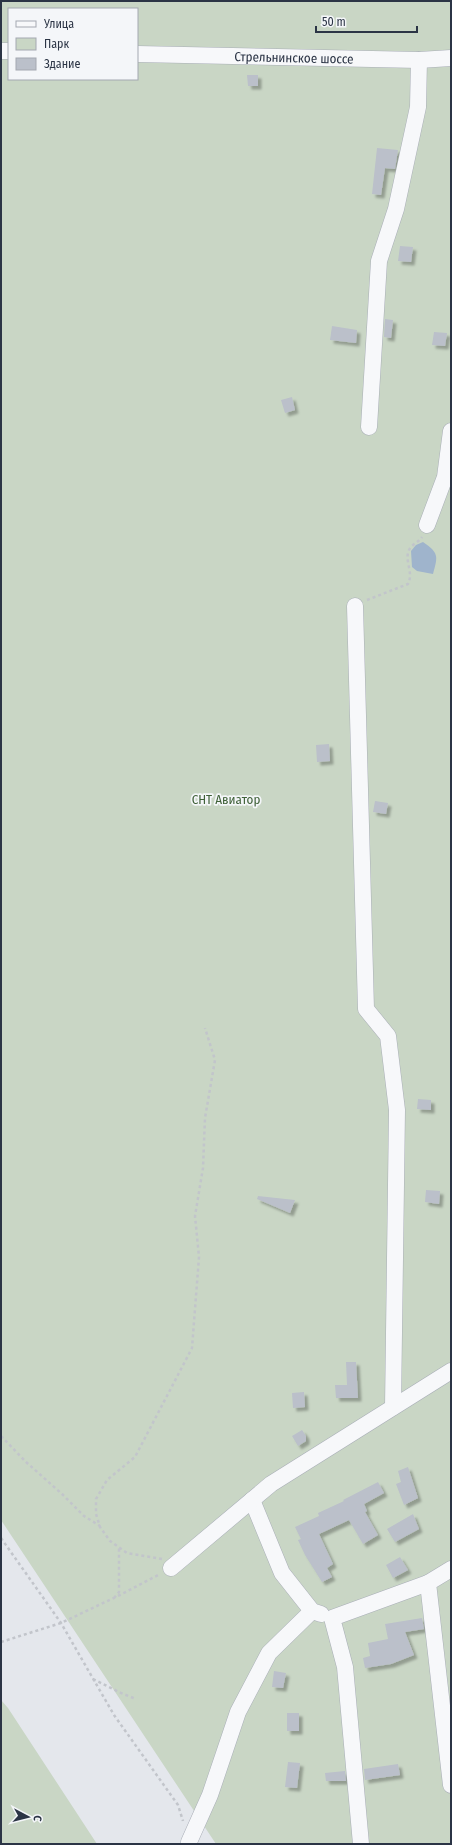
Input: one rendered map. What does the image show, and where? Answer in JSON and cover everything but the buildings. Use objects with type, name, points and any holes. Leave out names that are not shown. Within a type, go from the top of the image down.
[{"type":"street","name":"Стрельнинское шоссе","points":[[138,54],[419,60],[451,58]]},
{"type":"street","points":[[369,427],[379,260],[396,209],[418,107],[419,60]]},
{"type":"street","points":[[427,525],[445,477],[451,431]]},
{"type":"street","points":[[355,606],[366,1009],[388,1036],[397,1110],[393,1407]]},
{"type":"street","points":[[174,1565],[271,1484],[451,1372]]},
{"type":"street","points":[[252,1500],[282,1573],[312,1611],[332,1618],[428,1583],[451,1569]]},
{"type":"street","points":[[428,1583],[451,1784]]},
{"type":"street","points":[[189,1842],[210,1795],[238,1712],[270,1653],[312,1611]]},
{"type":"street","points":[[332,1618],[345,1667],[361,1844]]},
{"type":"path","points":[[355,606],[379,594],[408,584],[411,577],[408,556],[409,549],[421,539],[427,525]]},
{"type":"path","points":[[174,1565],[127,1553],[110,1541],[100,1527],[96,1514],[96,1499],[107,1480],[135,1457],[192,1348],[199,1257],[195,1216],[203,1168],[205,1118],[215,1060],[205,1028]]},
{"type":"path","points":[[1,1436],[26,1462],[84,1516],[100,1527]]},
{"type":"path","points":[[1,1538],[61,1623],[114,1715],[178,1805],[189,1842]]},
{"type":"path","points":[[114,1599],[119,1592],[119,1548]]},
{"type":"path","points":[[1,1642],[61,1623],[114,1599],[174,1565]]},
{"type":"path","points":[[92,1678],[136,1699]]},
{"type":"green space","name":"СНТ Авиатор","points":[[1,1],[451,1],[451,1844],[216,1844],[1,1520]]},
{"type":"green space","points":[[1,1700],[8,1708],[97,1844],[1,1844]]},
{"type":"water","points":[[423,542],[435,552],[436,555],[436,563],[433,574],[417,571],[412,567],[411,551],[416,545]]}]
